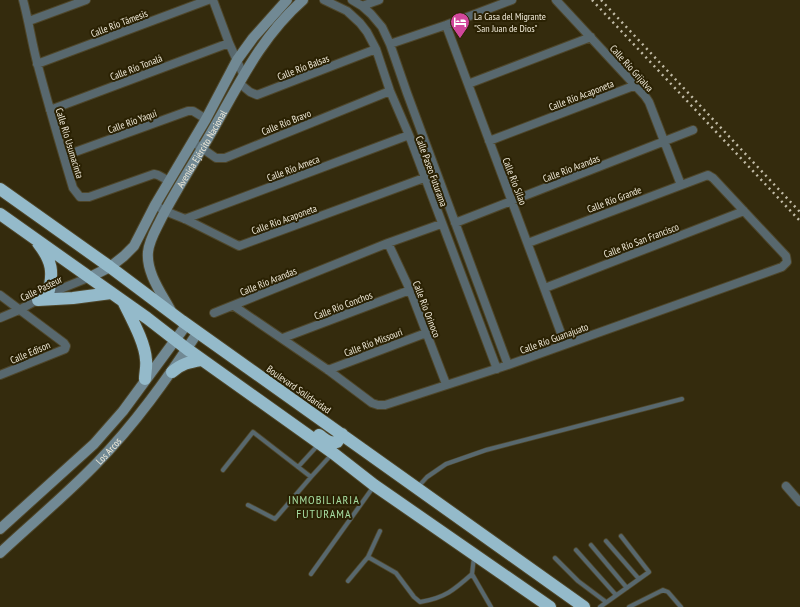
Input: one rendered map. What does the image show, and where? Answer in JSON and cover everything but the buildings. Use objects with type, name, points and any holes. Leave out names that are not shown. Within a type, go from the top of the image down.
[{"type":"highway","name":"Boulevard Solidaridad","points":[[0,189],[110,266],[198,332],[584,607]]},
{"type":"highway","points":[[0,214],[147,318],[201,360],[259,400],[374,485],[550,607]]},
{"type":"highway","points":[[34,237],[43,249],[52,271],[51,282],[43,297],[73,298],[111,293]]},
{"type":"highway","points":[[122,300],[137,328],[143,348],[146,360],[145,379]]},
{"type":"highway","points":[[172,372],[180,365],[190,361],[201,360]]},
{"type":"highway","points":[[259,400],[279,409],[328,442],[337,442],[342,434]]},
{"type":"main road","name":"Avenida Ejército Nacional","points":[[90,277],[110,266],[124,256],[134,246],[155,205],[193,142],[237,60],[253,38],[287,0]]},
{"type":"main road","name":"Avenida Ejército Nacional","points":[[171,311],[155,282],[148,264],[149,246],[165,211],[203,148],[241,78],[262,46],[303,0]]},
{"type":"main road","name":"Los Arcos","points":[[0,529],[94,444],[123,410],[187,324]]},
{"type":"main road","name":"Los Arcos","points":[[0,553],[96,464],[148,404],[172,372],[198,332]]},
{"type":"street","name":"Calle Río Usumacinta","points":[[23,0],[29,21],[37,64],[50,110],[73,188],[80,197],[89,197],[154,174],[169,181]]},
{"type":"street","points":[[29,21],[86,0]]},
{"type":"street","name":"Calle Río Támesis","points":[[37,64],[208,0]]},
{"type":"street","points":[[213,0],[237,60],[241,78]]},
{"type":"street","name":"Calle Paseo Futurama","points":[[324,0],[347,11],[360,23],[367,32],[376,50],[390,91],[401,115],[497,369]]},
{"type":"street","name":"Calle Paseo Futurama","points":[[352,0],[371,14],[382,27],[390,44],[508,365]]},
{"type":"street","points":[[362,6],[379,0]]},
{"type":"street","points":[[390,44],[512,0]]},
{"type":"street","name":"Calle Río Grijalva","points":[[556,0],[636,84],[649,102],[681,185]]},
{"type":"street","name":"Calle Río Silao","points":[[446,25],[565,344]]},
{"type":"street","points":[[468,84],[591,37]]},
{"type":"street","name":"Calle Río Tonalá","points":[[50,110],[229,42]]},
{"type":"street","name":"Calle Río Balsas","points":[[241,78],[250,92],[258,95],[376,50]]},
{"type":"street","name":"Calle Río Acaponeta","points":[[489,141],[636,84]]},
{"type":"street","name":"Calle Río Bravo","points":[[193,142],[216,158],[225,158],[390,91]]},
{"type":"street","name":"Calle Río Yaqui","points":[[64,156],[188,111],[193,111],[206,119]]},
{"type":"street","points":[[401,115],[414,111]]},
{"type":"street","name":"Calle Río Arandas","points":[[455,222],[693,130]]},
{"type":"street","name":"Calle Río Ameca","points":[[185,219],[408,135]]},
{"type":"street","name":"Calle Río Grande","points":[[528,243],[708,176]]},
{"type":"street","name":"Calle Río Guanajuato","points":[[234,306],[283,338],[372,403],[385,405],[446,384],[497,369],[786,265],[786,256],[712,178],[708,176]]},
{"type":"street","name":"Calle Río Acaponeta","points":[[155,205],[239,246],[424,178]]},
{"type":"street","points":[[434,202],[446,198]]},
{"type":"street","name":"Calle Río San Francisco","points":[[545,288],[744,211]]},
{"type":"street","name":"Calle Río Arandas","points":[[214,313],[388,243],[441,224]]},
{"type":"street","points":[[447,238],[459,233]]},
{"type":"street","name":"Calle Río Orinoco","points":[[388,243],[410,290],[446,384]]},
{"type":"street","name":"Calle Pasteur","points":[[0,318],[43,297],[90,277]]},
{"type":"street","name":"Calle Río Conchos","points":[[283,338],[410,290]]},
{"type":"street","points":[[0,295],[19,310]]},
{"type":"street","name":"Calle Edison","points":[[0,375],[64,349],[66,346],[19,310]]},
{"type":"street","name":"Calle Río Missouri","points":[[328,370],[426,333]]},
{"type":"street","points":[[786,486],[800,502]]},
{"type":"lane","points":[[417,488],[427,477],[446,464],[486,450],[682,399]]},
{"type":"lane","points":[[223,470],[253,432],[311,477]]},
{"type":"lane","points":[[298,467],[319,444]]},
{"type":"lane","points":[[248,505],[275,519],[333,454]]},
{"type":"lane","points":[[311,574],[374,485]]},
{"type":"lane","points":[[348,581],[368,557],[380,531]]},
{"type":"lane","points":[[600,607],[649,572],[621,536]]},
{"type":"lane","points":[[606,541],[638,580]]},
{"type":"lane","points":[[591,545],[626,588]]},
{"type":"lane","points":[[576,550],[616,595]]},
{"type":"lane","points":[[474,554],[472,574],[491,607]]},
{"type":"lane","points":[[368,557],[396,573],[414,597],[420,602],[433,600],[448,594],[472,574]]},
{"type":"lane","points":[[555,558],[578,581],[606,602]]},
{"type":"lane","points":[[629,607],[663,590],[668,592],[681,607]]},
{"type":"railway","points":[[592,0],[800,221]]},
{"type":"railway","points":[[601,0],[800,212]]},
{"type":"place","name":"La Casa del Migrante \"San Juan de Dios\"","points":[[460,39]]},
{"type":"district","name":"INMOBILIARIA FUTURAMA","points":[[324,507]]}]
